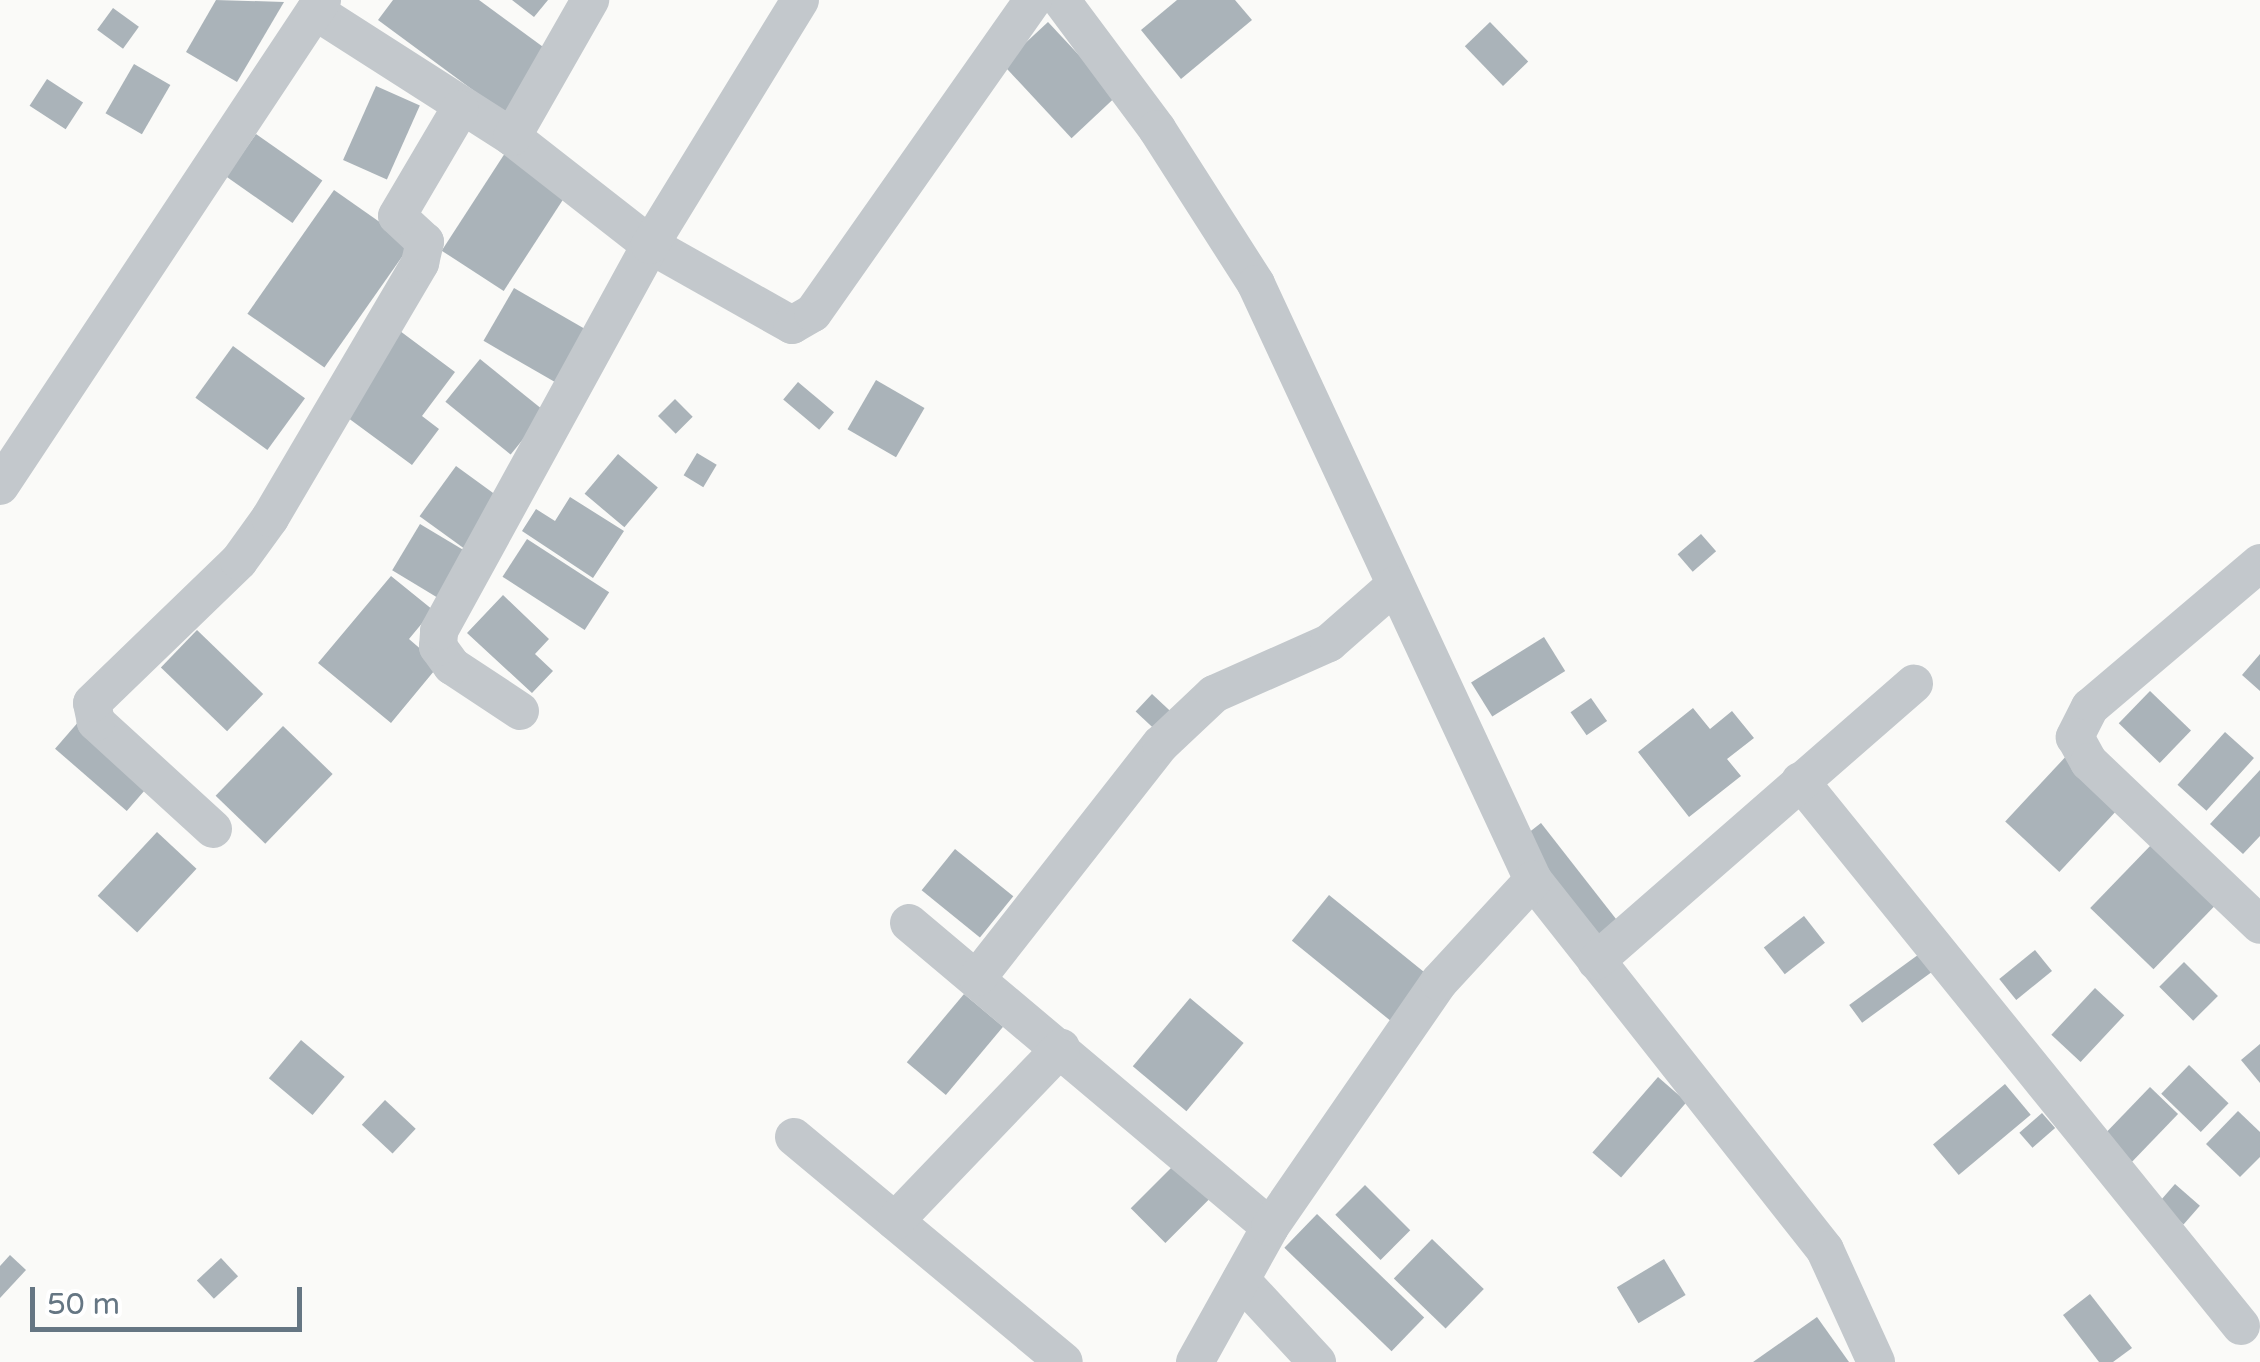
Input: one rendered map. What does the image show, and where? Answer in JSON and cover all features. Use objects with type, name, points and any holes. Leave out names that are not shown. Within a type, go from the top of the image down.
[{"type":"street","points":[[512,137],[590,0]]},
{"type":"street","points":[[520,711],[452,666],[438,647],[439,632],[650,245],[800,0]]},
{"type":"street","points":[[0,486],[319,5],[460,109],[512,137],[650,245],[783,324],[804,321],[1033,0]]},
{"type":"street","points":[[1061,0],[1158,129],[1256,284],[1533,880],[1825,1250],[1876,1362]]},
{"type":"street","points":[[213,830],[96,722],[92,703],[239,561],[270,518],[420,263],[426,242],[397,216],[460,109]]},
{"type":"street","points":[[2260,563],[2090,707],[2075,737],[2089,762],[2260,925]]},
{"type":"street","points":[[978,977],[1162,744],[1201,706],[1273,663],[1330,643],[1395,585]]},
{"type":"street","points":[[1596,960],[1914,684]]},
{"type":"street","points":[[1800,782],[2241,1326]]},
{"type":"street","points":[[1195,1362],[1270,1227],[1439,982],[1533,880]]},
{"type":"street","points":[[909,922],[1270,1227]]},
{"type":"street","points":[[895,1221],[1062,1048]]},
{"type":"street","points":[[794,1137],[1064,1362]]},
{"type":"street","points":[[1241,1280],[1317,1362]]},
{"type":"building","points":[[216,0],[284,2],[237,82],[186,52]]},
{"type":"building","points":[[393,0],[479,0],[550,52],[504,113],[378,20]]},
{"type":"building","points":[[512,0],[548,0],[534,17]]},
{"type":"building","points":[[1177,0],[1235,0],[1252,20],[1181,79],[1141,30]]},
{"type":"building","points":[[113,8],[139,27],[123,49],[97,30]]},
{"type":"building","points":[[1048,22],[1117,96],[1072,138],[1003,64]]},
{"type":"building","points":[[1490,22],[1528,62],[1503,86],[1465,46]]},
{"type":"building","points":[[134,64],[170,85],[142,134],[106,113]]},
{"type":"building","points":[[47,79],[83,102],[66,129],[30,106]]},
{"type":"building","points":[[376,86],[420,106],[387,180],[343,160]]},
{"type":"building","points":[[256,134],[322,180],[293,223],[226,177]]},
{"type":"building","points":[[507,150],[569,190],[504,291],[442,251]]},
{"type":"building","points":[[334,190],[411,244],[324,368],[247,314]]},
{"type":"building","points":[[514,288],[588,331],[558,384],[484,341]]},
{"type":"building","points":[[400,331],[455,372],[422,416],[439,429],[412,465],[340,412]]},
{"type":"building","points":[[233,346],[305,398],[267,450],[195,398]]},
{"type":"building","points":[[480,359],[545,412],[511,455],[445,402]]},
{"type":"building","points":[[876,380],[924,408],[896,457],[848,429]]},
{"type":"building","points":[[798,382],[834,412],[819,430],[783,400]]},
{"type":"building","points":[[675,399],[693,417],[676,434],[658,416]]},
{"type":"building","points":[[697,453],[717,465],[703,487],[684,475]]},
{"type":"building","points":[[618,454],[658,487],[624,527],[585,494]]},
{"type":"building","points":[[456,466],[506,502],[470,553],[420,516]]},
{"type":"building","points":[[570,497],[624,531],[593,578],[522,531],[536,509],[555,521]]},
{"type":"building","points":[[420,524],[468,553],[440,599],[392,570]]},
{"type":"building","points":[[1701,534],[1716,551],[1693,572],[1678,554]]},
{"type":"building","points":[[527,539],[609,592],[585,630],[502,577]]},
{"type":"building","points":[[391,576],[433,610],[409,639],[439,665],[391,723],[318,663]]},
{"type":"building","points":[[503,595],[549,639],[535,654],[553,671],[532,693],[467,633]]},
{"type":"building","points":[[197,630],[263,694],[227,731],[161,667]]},
{"type":"building","points":[[1544,637],[1565,671],[1492,716],[1471,683]]},
{"type":"building","points":[[2260,654],[2260,691],[2242,675]]},
{"type":"building","points":[[2150,691],[2191,731],[2160,763],[2119,723]]},
{"type":"building","points":[[1152,694],[1171,712],[1155,729],[1136,712]]},
{"type":"building","points":[[1591,698],[1607,721],[1587,735],[1571,712]]},
{"type":"building","points":[[1693,708],[1710,729],[1732,711],[1754,738],[1727,759],[1741,776],[1689,817],[1638,752]]},
{"type":"building","points":[[80,720],[152,782],[127,811],[55,749]]},
{"type":"building","points":[[283,726],[333,774],[265,844],[216,796]]},
{"type":"building","points":[[2225,732],[2254,758],[2206,811],[2177,785]]},
{"type":"building","points":[[2070,752],[2124,802],[2059,872],[2005,821]]},
{"type":"building","points":[[2260,770],[2260,836],[2243,854],[2210,824]]},
{"type":"building","points":[[1541,823],[1623,928],[1603,943],[1521,838]]},
{"type":"building","points":[[157,832],[196,869],[137,932],[98,896]]},
{"type":"building","points":[[2152,844],[2215,905],[2153,969],[2090,908]]},
{"type":"building","points":[[955,849],[1013,896],[980,937],[922,890]]},
{"type":"building","points":[[1329,895],[1428,975],[1391,1021],[1292,941]]},
{"type":"building","points":[[1804,916],[1825,943],[1785,974],[1764,947]]},
{"type":"building","points":[[2035,950],[2052,971],[2016,1000],[1999,979]]},
{"type":"building","points":[[1922,952],[1935,970],[1862,1023],[1849,1005]]},
{"type":"building","points":[[2184,962],[2218,996],[2193,1021],[2159,987]]},
{"type":"building","points":[[2095,988],[2124,1015],[2081,1062],[2051,1035]]},
{"type":"building","points":[[964,994],[1003,1027],[946,1095],[907,1062]]},
{"type":"building","points":[[1190,998],[1244,1043],[1186,1111],[1133,1066]]},
{"type":"building","points":[[301,1040],[345,1077],[313,1115],[269,1078]]},
{"type":"building","points":[[2260,1044],[2260,1083],[2241,1060]]},
{"type":"building","points":[[2189,1065],[2229,1103],[2201,1132],[2161,1094]]},
{"type":"building","points":[[1658,1077],[1687,1102],[1621,1177],[1592,1152]]},
{"type":"building","points":[[2005,1084],[2031,1115],[1959,1175],[1933,1144]]},
{"type":"building","points":[[2150,1087],[2178,1114],[2130,1164],[2102,1137]]},
{"type":"building","points":[[385,1100],[416,1129],[393,1154],[362,1125]]},
{"type":"building","points":[[2238,1111],[2260,1132],[2260,1157],[2240,1177],[2206,1144]]},
{"type":"building","points":[[2042,1113],[2055,1128],[2032,1148],[2019,1133]]},
{"type":"building","points":[[1176,1163],[1211,1198],[1165,1243],[1131,1208]]},
{"type":"building","points":[[2175,1184],[2200,1206],[2184,1225],[2159,1203]]},
{"type":"building","points":[[1365,1185],[1410,1230],[1381,1260],[1335,1215]]},
{"type":"building","points":[[1317,1214],[1424,1318],[1392,1351],[1284,1248]]},
{"type":"building","points":[[1432,1239],[1484,1289],[1446,1329],[1394,1279]]},
{"type":"building","points":[[10,1255],[26,1270],[0,1298],[0,1266]]},
{"type":"building","points":[[221,1258],[238,1276],[214,1299],[197,1281]]},
{"type":"building","points":[[1664,1259],[1686,1295],[1638,1323],[1617,1287]]},
{"type":"building","points":[[2090,1294],[2132,1348],[2113,1362],[2099,1362],[2063,1315]]},
{"type":"building","points":[[1817,1317],[1849,1362],[1753,1362]]}]
